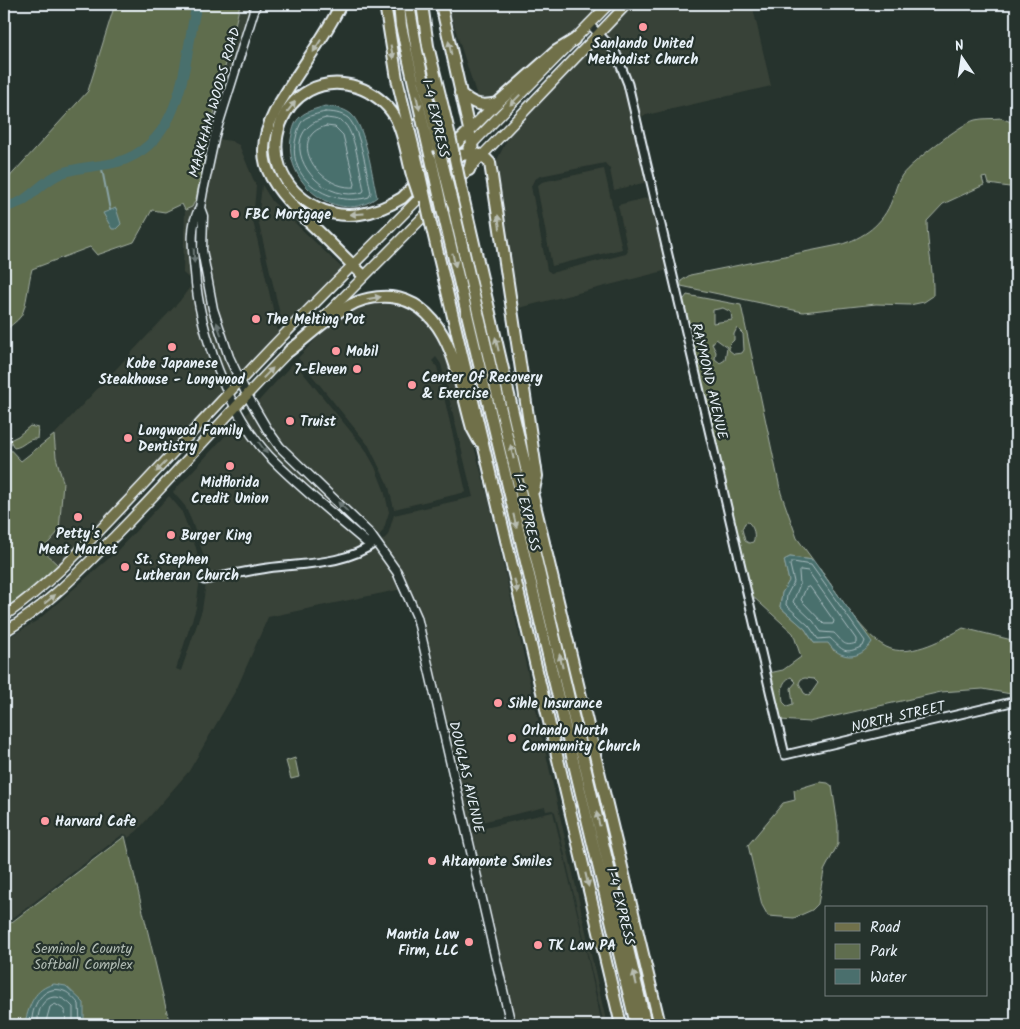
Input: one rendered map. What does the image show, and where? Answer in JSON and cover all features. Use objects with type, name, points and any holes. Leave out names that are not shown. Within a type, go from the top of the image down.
[{"type":"highway","points":[[341,4],[272,116],[265,142],[264,158],[273,184],[286,201],[363,275]]},
{"type":"highway","points":[[385,4],[397,79],[416,172]]},
{"type":"highway","name":"I-4 EXPRESS","points":[[399,4],[401,26],[443,213],[636,1025]]},
{"type":"highway","name":"I-4 EXPRESS","points":[[409,4],[417,51],[439,149],[646,1025]]},
{"type":"highway","points":[[422,4],[428,46],[462,192],[660,1025]]},
{"type":"highway","points":[[441,4],[468,129],[476,151],[490,163],[537,476],[534,493]]},
{"type":"highway","points":[[574,40],[556,51],[498,102],[468,129],[402,198],[386,208],[367,214],[343,215],[323,211],[293,191],[283,177],[276,159],[276,141],[279,126],[287,110],[297,99],[314,89],[339,84],[365,90],[377,97],[396,118],[416,172],[431,224],[621,1025]]},
{"type":"highway","points":[[460,93],[480,106],[498,102]]},
{"type":"highway","points":[[461,155],[476,151]]},
{"type":"highway","points":[[469,170],[476,151]]},
{"type":"highway","points":[[289,351],[353,304],[386,297],[404,299],[417,305],[435,320],[443,332],[472,428],[486,453]]},
{"type":"main road","name":"MARKHAM WOODS ROAD","points":[[256,4],[215,136],[200,208],[196,215],[194,247],[197,294],[215,361],[236,408],[270,457],[304,490],[366,542],[375,543]]},
{"type":"main road","points":[[476,151],[574,40],[609,4]]},
{"type":"main road","points":[[476,151],[556,78],[627,4]]},
{"type":"main road","points":[[4,616],[38,592],[71,561],[230,393],[240,380],[461,155]]},
{"type":"main road","points":[[4,632],[32,614],[73,578],[289,351],[469,170]]},
{"type":"main road","name":"MARKHAM WOODS ROAD","points":[[200,208],[203,216],[202,250],[213,309],[229,357],[247,396],[280,447],[363,527],[375,543]]},
{"type":"main road","name":"DOUGLAS AVENUE","points":[[375,543],[397,572],[417,617],[511,1025]]},
{"type":"street","name":"RAYMOND AVENUE","points":[[590,24],[615,51],[628,84],[785,755]]},
{"type":"street","points":[[204,580],[266,568],[342,559],[361,553],[375,543]]},
{"type":"street","name":"NORTH STREET","points":[[785,755],[1016,701]]},
{"type":"shaded area","points":[[240,4],[253,4],[212,135],[195,205],[193,282],[183,273],[185,210],[192,207],[209,132],[217,108]]},
{"type":"shaded area","points":[[447,4],[602,4],[566,42],[496,99],[479,102]]},
{"type":"shaded area","points":[[632,4],[752,4],[771,86],[638,117],[622,58],[612,42],[603,33]]},
{"type":"shaded area","points":[[599,37],[613,53],[625,85],[647,182],[614,190],[610,169],[605,163],[540,176],[534,180],[531,186],[547,270],[551,273],[626,254],[628,251],[618,205],[650,197],[668,270],[515,309],[503,204],[494,166],[509,136]]},
{"type":"shaded area","points":[[217,139],[231,141],[239,145],[256,186],[253,221],[279,336],[241,375],[216,309],[205,250],[204,199]]},
{"type":"shaded area","points":[[604,169],[622,249],[552,266],[537,186],[542,182]]},
{"type":"shaded area","points":[[262,185],[272,201],[343,269],[284,331],[258,220]]},
{"type":"shaded area","points":[[198,220],[199,250],[237,380],[230,387],[218,360],[200,293],[196,247]]},
{"type":"shaded area","points":[[193,283],[226,392],[60,567],[42,550],[59,531],[63,482],[56,457],[54,435],[179,302]]},
{"type":"shaded area","points":[[381,300],[404,302],[427,316],[457,385],[489,501],[607,1025],[604,1025],[555,812],[552,810],[546,811],[545,807],[469,825],[424,635],[410,588],[407,588],[379,544],[388,535],[394,515],[473,497],[441,364],[436,357],[432,361],[437,367],[466,492],[394,509],[389,487],[369,446],[298,358],[336,318],[348,309]]},
{"type":"shaded area","points":[[294,362],[365,449],[375,467],[384,490],[389,512],[383,531],[376,539],[371,531],[332,492],[282,445],[255,405]]},
{"type":"shaded area","points":[[251,409],[265,431],[370,539],[305,487],[272,455],[244,416]]},
{"type":"shaded area","points":[[240,420],[262,452],[367,545],[341,556],[266,565],[207,577],[205,559],[192,522],[185,506],[173,492]]},
{"type":"shaded area","points":[[169,496],[181,510],[196,548],[201,570],[196,608],[176,669],[181,671],[202,610],[206,583],[267,572],[342,562],[362,556],[375,547],[394,573],[402,589],[268,617],[237,688],[189,771],[137,831],[128,838],[127,835],[123,834],[4,925],[4,640],[38,620],[115,553]]},
{"type":"shaded area","points":[[553,812],[602,1025],[516,1025],[472,831]]},
{"type":"green space","points":[[115,4],[240,4],[196,199],[192,207],[185,210],[182,204],[165,212],[152,210],[134,242],[97,255],[90,247],[32,269],[23,312],[4,332],[4,183],[88,91]]},
{"type":"green space","points":[[1001,118],[1016,124],[1016,188],[989,184],[987,177],[982,178],[984,185],[943,204],[927,221],[933,296],[924,302],[910,305],[876,304],[803,312],[681,286],[681,281],[690,275],[839,245],[857,238],[878,223],[888,209],[902,175],[925,153],[968,123],[978,119]]},
{"type":"green space","points":[[687,295],[741,305],[781,493],[797,538],[813,560],[790,557],[784,560],[789,581],[782,593],[780,607],[805,629],[814,643],[828,642],[834,651],[866,634],[852,614],[871,636],[881,644],[900,651],[928,645],[963,628],[1016,641],[1016,698],[1012,699],[1011,694],[983,689],[941,692],[809,722],[780,720],[769,673],[783,670],[801,657],[793,633],[751,595],[682,302]],"holes":[[[723,308],[731,312],[732,320],[713,323],[713,310]],[[737,328],[743,334],[744,350],[742,353],[734,354],[729,350],[729,345],[734,340]],[[716,339],[727,347],[725,360],[720,363],[715,359],[716,352],[712,344]],[[748,522],[753,529],[753,542],[745,541],[742,529],[745,523]],[[791,677],[796,682],[791,688],[793,704],[787,706],[783,702],[782,695],[785,682]],[[805,678],[814,679],[818,683],[809,696],[804,693],[799,683],[801,679]]]},
{"type":"green space","points":[[30,426],[38,428],[37,439],[14,448],[10,440]]},
{"type":"green space","points":[[54,435],[56,457],[63,482],[59,531],[42,550],[60,567],[4,612],[4,443],[21,461]]},
{"type":"green space","points":[[295,758],[299,777],[291,779],[286,761]]},
{"type":"green space","points":[[820,782],[828,783],[832,786],[838,825],[838,844],[824,871],[818,904],[812,910],[794,918],[768,916],[762,905],[748,845],[783,803],[795,800],[794,790]]},
{"type":"green space","name":"Seminole County Softball Complex","points":[[125,836],[170,1025],[4,1025],[4,928]]},
{"type":"water","points":[[325,106],[338,108],[351,114],[361,130],[368,152],[377,197],[362,205],[346,207],[331,203],[316,195],[304,183],[295,169],[291,152],[294,127],[298,119],[305,113]]},
{"type":"water","points":[[116,208],[121,224],[116,229],[112,229],[103,213]]},
{"type":"water","points":[[790,557],[813,560],[872,642],[862,653],[850,656],[844,655],[838,653],[828,643],[814,643],[805,629],[780,607],[782,593],[789,581],[784,560]]},
{"type":"water","points":[[54,984],[66,986],[84,1003],[84,1025],[28,1025],[25,1022],[31,1003],[37,993],[47,986]]},
{"type":"waterway","points":[[4,208],[22,201],[46,182],[62,173],[118,162],[140,152],[157,137],[169,118],[178,96],[197,4]]},
{"type":"waterway","points":[[101,164],[110,210]]},
{"type":"place","name":"Sanlando United Methodist Church","points":[[643,27]]},
{"type":"place","name":"FBC Mortgage","points":[[235,214]]},
{"type":"place","name":"The Melting Pot","points":[[256,319]]},
{"type":"place","name":"Kobe Japanese Steakhouse - Longwood","points":[[172,347]]},
{"type":"place","name":"Mobil","points":[[336,351]]},
{"type":"place","name":"7-Eleven","points":[[357,369]]},
{"type":"place","name":"Center Of Recovery & Exercise","points":[[412,385]]},
{"type":"place","name":"Truist","points":[[290,421]]},
{"type":"place","name":"Longwood Family Dentistry","points":[[128,438]]},
{"type":"place","name":"Midflorida Credit Union","points":[[230,466]]},
{"type":"place","name":"Petty's Meat Market","points":[[78,517]]},
{"type":"place","name":"Burger King","points":[[171,535]]},
{"type":"place","name":"St. Stephen Lutheran Church","points":[[125,567]]},
{"type":"place","name":"Sihle Insurance","points":[[498,703]]},
{"type":"place","name":"Orlando North Community Church","points":[[512,738]]},
{"type":"place","name":"Harvard Cafe","points":[[45,821]]},
{"type":"place","name":"Altamonte Smiles","points":[[432,861]]},
{"type":"place","name":"Mantia Law Firm, LLC","points":[[469,942]]},
{"type":"place","name":"TK Law PA","points":[[538,945]]}]
